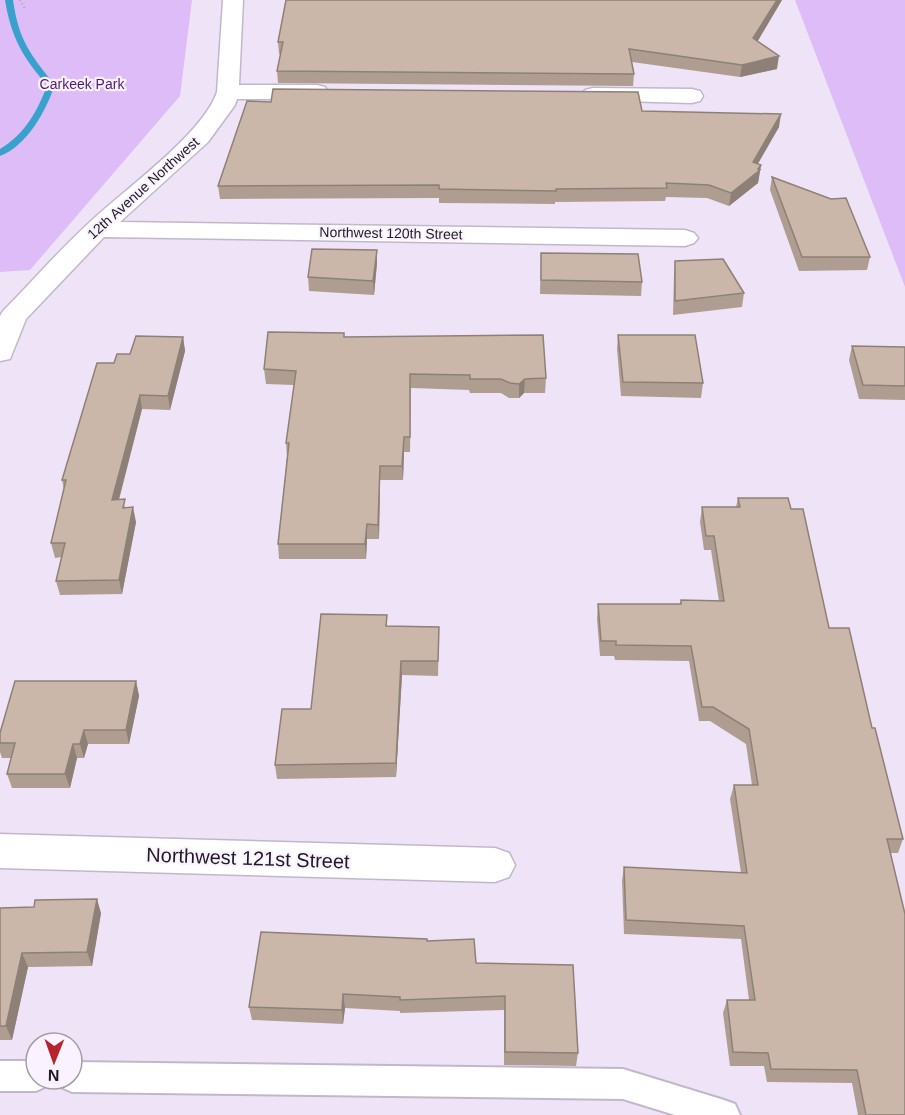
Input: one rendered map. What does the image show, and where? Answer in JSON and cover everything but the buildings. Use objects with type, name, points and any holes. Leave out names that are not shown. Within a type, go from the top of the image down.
[{"type":"street","name":"12th Avenue Northwest","points":[[0,354],[13,317],[97,229],[200,137],[224,105],[228,92],[232,0]]},
{"type":"street","points":[[228,92],[336,93]]},
{"type":"street","points":[[576,95],[692,96]]},
{"type":"street","name":"Northwest 120th Street","points":[[97,229],[685,238]]},
{"type":"street","name":"Northwest 121st Street","points":[[0,851],[495,865]]},
{"type":"lane","points":[[0,1076],[24,1076]]},
{"type":"lane","points":[[84,1077],[623,1084],[724,1115]]},
{"type":"path","points":[[20,0],[25,9]]},
{"type":"green space","name":"Carkeek Park","points":[[0,0],[192,0],[180,96],[30,270],[0,272]]},
{"type":"green space","points":[[795,0],[905,0],[905,287]]},
{"type":"waterway","points":[[0,153],[17,141],[32,124],[51,85],[34,65],[17,37],[9,0]]}]
